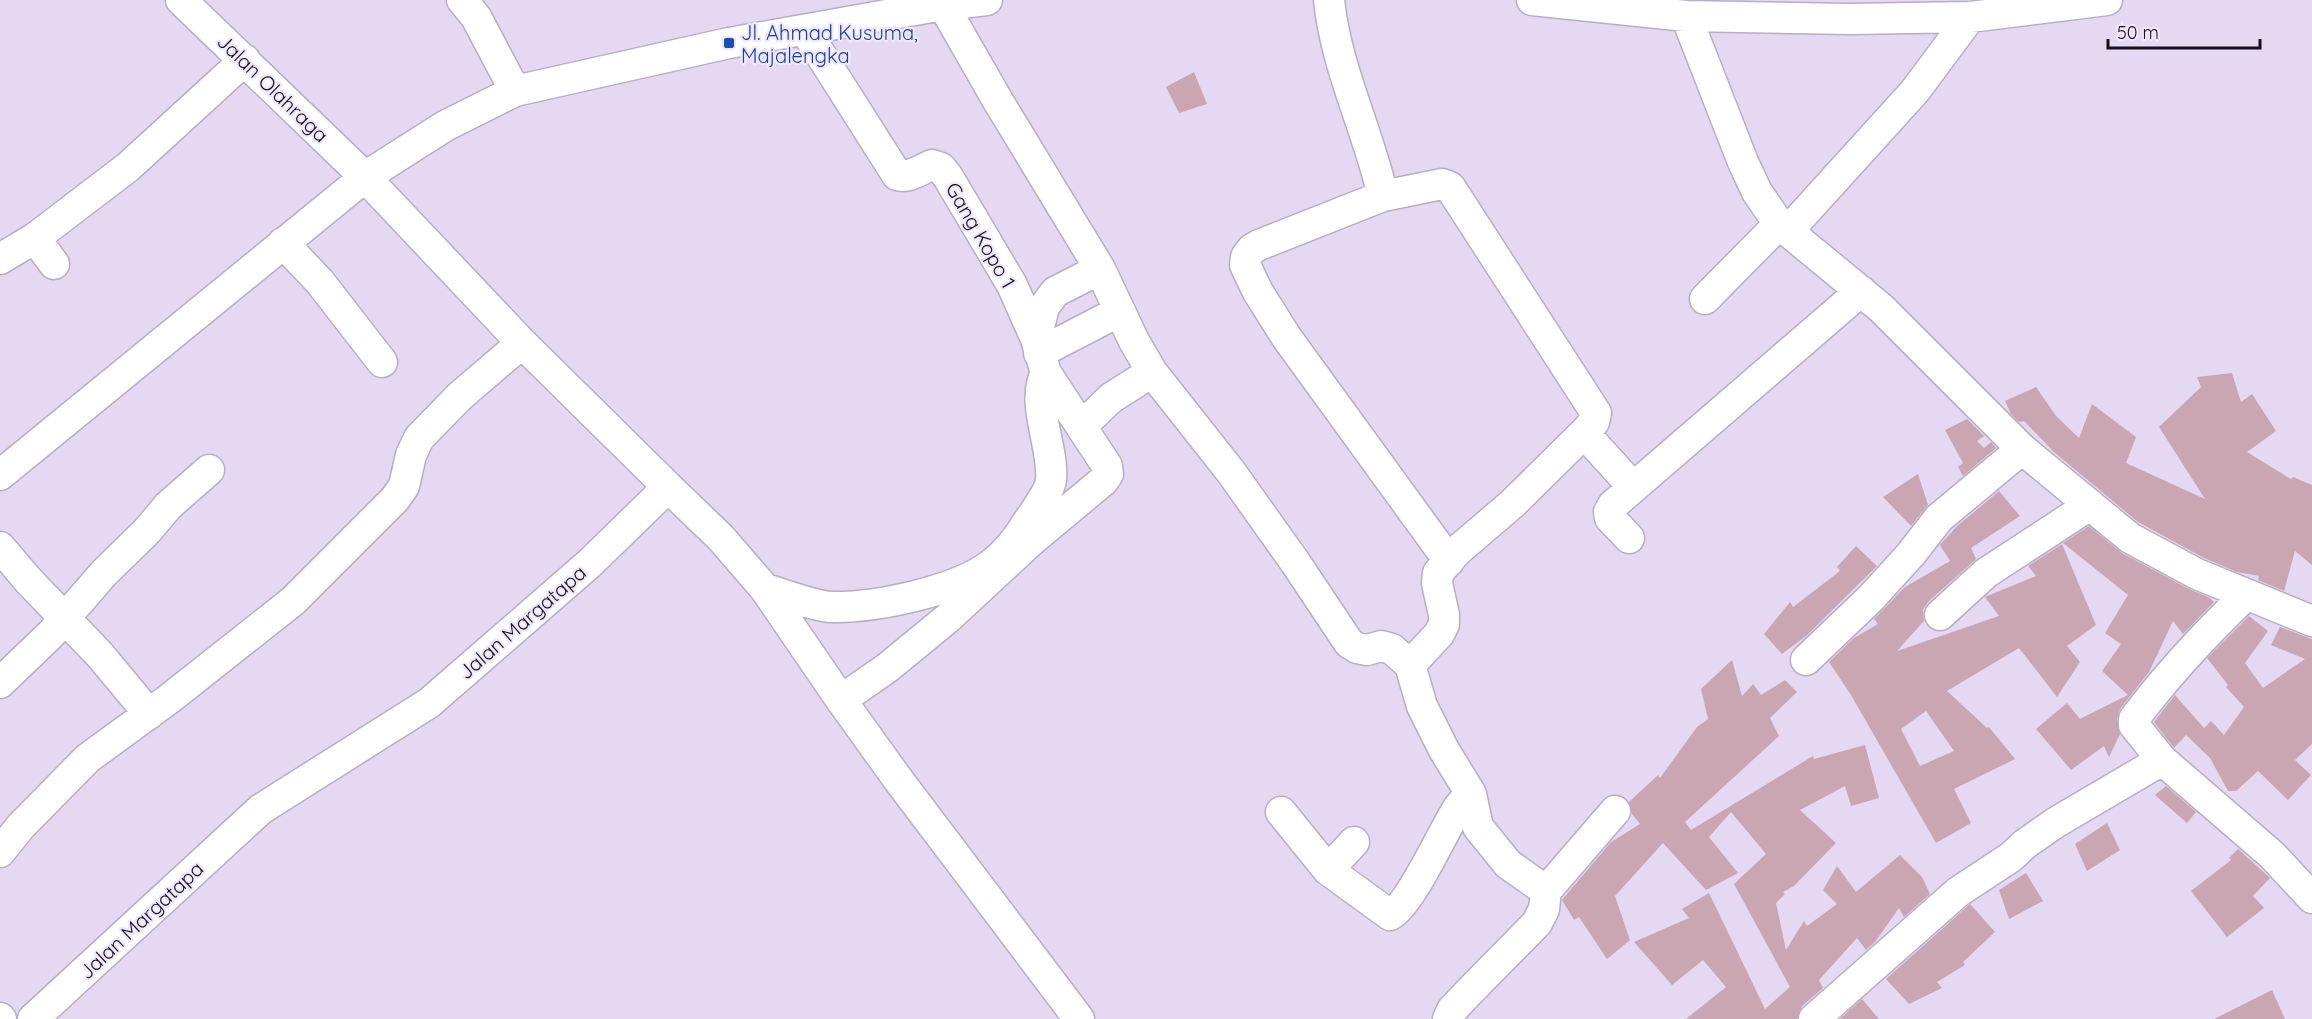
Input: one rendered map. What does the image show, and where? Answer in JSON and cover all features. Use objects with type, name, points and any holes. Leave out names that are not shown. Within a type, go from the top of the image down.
[{"type":"street","name":"Jalan Olahraga","points":[[181,0],[365,177]]},
{"type":"street","points":[[462,0],[476,17],[515,91]]},
{"type":"street","points":[[5,462],[365,177],[445,126],[515,91],[729,43],[943,5],[987,0]]},
{"type":"street","points":[[1329,0],[1330,16],[1346,78],[1383,196]]},
{"type":"street","points":[[1532,0],[1686,16],[1851,19],[1970,17],[2107,0]]},
{"type":"street","points":[[943,5],[1100,269],[1152,372],[1231,472],[1349,643],[1367,650],[1381,646],[1392,650],[1410,665],[1422,706],[1470,794],[1478,827],[1508,864],[1546,891]]},
{"type":"street","points":[[1686,16],[1743,162],[1757,192],[1783,228],[1861,291],[2022,449],[2130,538],[2152,552],[2246,595],[2312,621]]},
{"type":"street","points":[[1705,299],[1783,228],[1915,91],[1970,17]]},
{"type":"street","name":"Gang Kopo 1","points":[[805,30],[897,175],[901,177],[910,175],[932,165],[941,168],[948,177],[1012,285],[1040,355]]},
{"type":"street","points":[[0,259],[35,238],[128,166],[245,60]]},
{"type":"street","points":[[365,177],[522,343],[721,538],[765,589],[841,700],[1079,1019]]},
{"type":"street","points":[[1410,665],[1439,634],[1444,624],[1437,583],[1438,573],[1584,433],[1594,422],[1596,413],[1450,187],[1442,184],[1383,196],[1258,245],[1246,257],[1245,265],[1258,292],[1287,338],[1449,561]]},
{"type":"street","points":[[35,238],[54,264]]},
{"type":"street","points":[[283,243],[320,282],[382,362]]},
{"type":"street","points":[[1070,508],[1052,481],[1040,396],[1040,355],[1044,307],[1055,292],[1100,269]]},
{"type":"street","points":[[1629,538],[1610,518],[1609,512],[1613,505],[1861,291]]},
{"type":"street","points":[[1040,355],[1120,311]]},
{"type":"street","points":[[0,852],[21,826],[88,758],[149,714],[293,601],[395,499],[404,486],[411,455],[419,438],[460,396],[522,343]]},
{"type":"street","points":[[841,700],[886,668],[948,618],[1031,541],[1103,481],[1108,474],[1107,466],[1040,355]]},
{"type":"street","points":[[1082,426],[1112,398],[1152,372]]},
{"type":"street","points":[[1584,433],[1633,487]]},
{"type":"street","points":[[1806,660],[1871,598],[1911,554],[1939,518],[2022,449]]},
{"type":"street","points":[[0,683],[51,634],[104,573],[147,531],[168,506],[209,470]]},
{"type":"street","points":[[765,589],[829,607],[876,604],[963,580],[991,565],[1017,539],[1052,481]]},
{"type":"street","name":"Jalan Margatapa","points":[[35,1019],[261,809],[429,703],[590,564],[668,487]]},
{"type":"street","points":[[1940,615],[1986,573],[2090,505]]},
{"type":"street","points":[[0,547],[100,655],[149,714]]},
{"type":"street","points":[[2246,595],[2198,641],[2165,678],[2134,719],[2134,725],[2137,732],[2162,760],[2272,855],[2312,898]]},
{"type":"street","points":[[1814,1019],[1958,892],[2011,857],[2055,823],[2162,760]]},
{"type":"street","points":[[1281,812],[1328,870],[1386,914],[1394,914],[1440,844],[1458,808],[1470,794]]},
{"type":"street","points":[[1448,1019],[1452,1010],[1537,923],[1544,909],[1546,891],[1616,811]]},
{"type":"street","points":[[1328,870],[1354,842]]},
{"type":"building","points":[[1194,72],[1207,104],[1179,113],[1166,87]]},
{"type":"building","points":[[2232,373],[2241,402],[2252,394],[2276,431],[2247,452],[2291,479],[2293,477],[2312,485],[2312,565],[2295,551],[2284,591],[2258,580],[2259,576],[2237,572],[2204,558],[2138,522],[2054,452],[2024,421],[2019,422],[2011,414],[2005,401],[2036,387],[2056,416],[2079,438],[2092,404],[2136,437],[2126,463],[2205,499],[2159,427],[2201,387],[2197,377]]},
{"type":"building","points":[[1967,419],[1984,436],[1977,441],[1984,448],[1991,442],[1996,448],[1963,476],[1958,467],[1963,463],[1945,430]]},
{"type":"building","points":[[1918,474],[1928,505],[1911,526],[1883,497]]},
{"type":"building","points":[[1999,491],[2020,516],[1971,548],[1976,559],[1928,602],[1923,610],[1924,621],[1897,651],[1999,616],[1985,597],[2036,576],[2028,566],[2062,544],[2096,625],[2067,646],[2080,662],[2057,697],[2019,648],[1947,691],[1987,728],[1989,727],[2015,759],[1954,789],[1971,823],[1936,843],[1851,695],[1829,662],[1854,638],[1878,624],[1874,619],[1905,587],[1950,561],[1940,545],[1956,527]],"holes":[[[1926,711],[1954,751],[1920,766],[1901,729]]]},
{"type":"building","points":[[2089,526],[2122,553],[2214,602],[2183,634],[2173,621],[2149,672],[2120,709],[2117,719],[2120,734],[2109,757],[2104,746],[2071,770],[2036,729],[2067,703],[2080,719],[2128,695],[2102,671],[2121,644],[2105,633],[2128,595],[2063,543]]},
{"type":"building","points":[[1856,546],[1877,566],[1806,636],[1782,654],[1764,634],[1790,602],[1793,607],[1840,571],[1837,567]]},
{"type":"building","points":[[2249,616],[2268,631],[2245,663],[2263,688],[2305,659],[2271,645],[2280,627],[2312,639],[2312,744],[2295,760],[2311,775],[2288,800],[2258,771],[2236,791],[2228,791],[2210,758],[2186,735],[2174,748],[2154,722],[2175,695],[2204,728],[2211,721],[2224,735],[2244,707],[2226,687],[2228,685],[2207,658]]},
{"type":"building","points":[[1732,660],[1742,696],[1753,684],[1761,695],[1785,680],[1797,692],[1770,718],[1779,736],[1685,822],[1691,830],[1813,756],[1814,759],[1865,745],[1879,798],[1851,806],[1845,786],[1800,810],[1836,843],[1794,886],[1783,892],[1785,894],[1776,903],[1786,950],[1804,921],[1807,926],[1837,904],[1823,890],[1837,866],[1856,892],[1900,855],[1922,877],[1930,894],[1904,917],[1899,908],[1875,942],[1866,950],[1857,938],[1819,980],[1823,988],[1802,1006],[1797,1019],[1686,1019],[1726,987],[1703,960],[1672,985],[1634,942],[1689,918],[1682,909],[1709,893],[1765,1009],[1790,987],[1734,884],[1766,854],[1731,812],[1709,837],[1738,873],[1706,890],[1663,843],[1615,896],[1630,940],[1607,959],[1579,917],[1574,920],[1562,900],[1611,842],[1640,824],[1632,814],[1629,802],[1658,775],[1660,778],[1697,727],[1708,719],[1701,689]]},
{"type":"building","points":[[2166,786],[2196,812],[2187,823],[2155,795]]},
{"type":"building","points":[[2107,823],[2120,850],[2087,871],[2075,844]]},
{"type":"building","points":[[2238,849],[2270,878],[2253,896],[2264,908],[2227,937],[2191,891],[2231,860],[2229,858]]},
{"type":"building","points":[[2026,873],[2043,901],[2009,919],[1999,890]]},
{"type":"building","points":[[1970,904],[1995,932],[1963,962],[1965,965],[1937,982],[1942,988],[1909,1004],[1886,979]]},
{"type":"building","points":[[2272,990],[2285,1019],[2214,1019]]},
{"type":"building","points":[[1862,999],[1879,1019],[1840,1019]]},
{"type":"place","name":"Jl. Ahmad Kusuma, Majalengka","points":[[729,43]]}]
